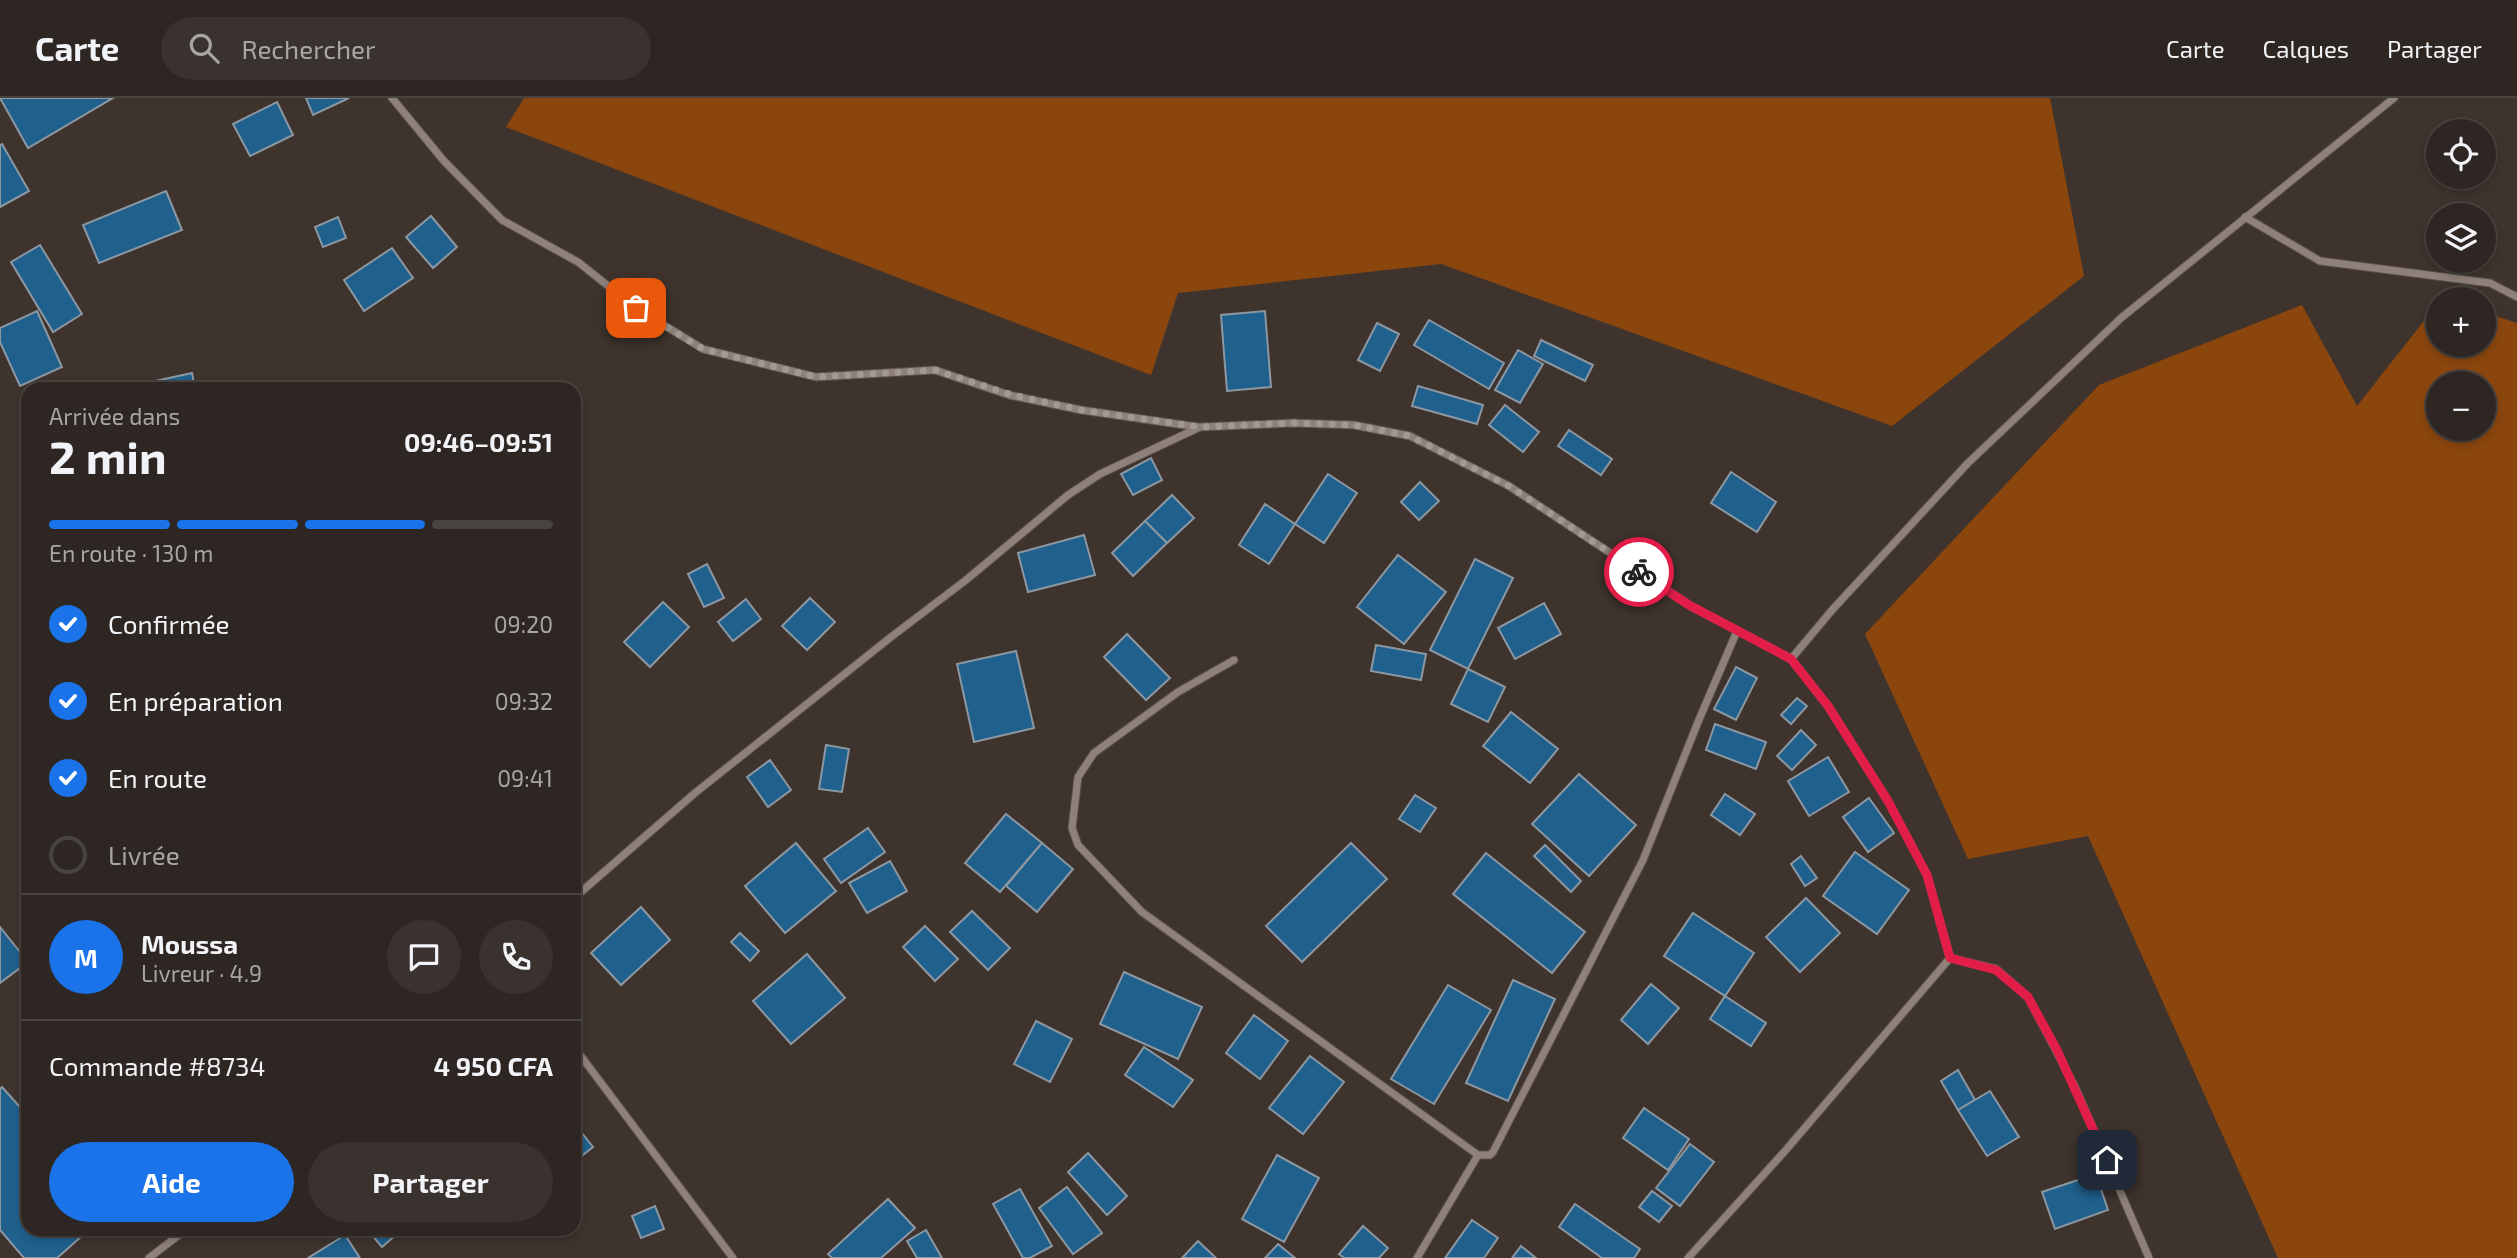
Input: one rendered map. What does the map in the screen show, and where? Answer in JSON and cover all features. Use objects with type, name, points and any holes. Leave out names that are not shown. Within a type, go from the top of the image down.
[{"type":"street","points":[[392,98],[444,161],[502,220],[578,262],[636,308],[703,349],[816,377],[935,370],[1021,397],[1081,410],[1200,427],[1293,423],[1354,425],[1410,436],[1509,486],[1689,605],[1791,659],[1828,706],[1888,801],[1927,875],[1950,958]]},
{"type":"street","points":[[1791,659],[1833,609],[1968,463],[2121,318],[2394,98]]},
{"type":"street","points":[[2245,217],[2320,261],[2490,283],[2517,297]]},
{"type":"street","points":[[581,892],[695,793],[891,636],[966,580],[1068,495],[1100,474],[1200,427]]},
{"type":"street","points":[[1234,660],[1178,692],[1094,754],[1078,777],[1072,828],[1078,845],[1142,912],[1478,1155],[1490,1155],[1643,860],[1737,631]]},
{"type":"street","points":[[1688,1258],[1950,958]]},
{"type":"street","points":[[1950,958],[1996,970],[2028,997],[2074,1087],[2149,1258]]},
{"type":"street","points":[[581,1056],[733,1258]]},
{"type":"street","points":[[1418,1258],[1478,1155]]},
{"type":"street","points":[[149,1258],[178,1236]]},
{"type":"shaded area","points":[[524,98],[2050,98],[2084,276],[1892,426],[1441,264],[1178,293],[1151,375],[506,127]]},
{"type":"shaded area","points":[[2302,305],[2357,406],[2426,318],[2426,357],[2496,357],[2496,316],[2517,323],[2517,1258],[2278,1258],[2088,836],[1968,859],[1865,634],[2099,385]]},
{"type":"building","points":[[0,98],[113,98],[28,148]]},
{"type":"building","points":[[306,98],[349,98],[313,115]]},
{"type":"building","points":[[277,102],[293,135],[250,156],[233,124]]},
{"type":"building","points":[[2,144],[29,191],[0,207],[0,145]]},
{"type":"building","points":[[166,191],[182,230],[99,263],[83,225]]},
{"type":"building","points":[[431,216],[457,247],[433,268],[406,237]]},
{"type":"building","points":[[338,217],[346,238],[323,247],[315,227]]},
{"type":"building","points":[[40,245],[82,314],[53,332],[11,262]]},
{"type":"building","points":[[392,248],[413,278],[364,311],[344,280]]},
{"type":"building","points":[[37,311],[62,367],[29,382],[21,382],[20,386],[0,342],[0,328]]},
{"type":"building","points":[[1265,311],[1271,387],[1227,391],[1221,315]]},
{"type":"building","points":[[1429,320],[1504,363],[1489,389],[1414,345]]},
{"type":"building","points":[[1377,323],[1399,334],[1380,371],[1358,360]]},
{"type":"building","points":[[1541,340],[1593,365],[1585,381],[1534,356]]},
{"type":"building","points":[[1518,350],[1543,364],[1520,403],[1495,390]]},
{"type":"building","points":[[192,373],[194,382],[155,382]]},
{"type":"building","points":[[1418,386],[1483,405],[1477,424],[1412,406]]},
{"type":"building","points":[[1505,405],[1539,432],[1523,452],[1489,425]]},
{"type":"building","points":[[1569,430],[1612,459],[1601,475],[1558,446]]},
{"type":"building","points":[[1151,458],[1162,480],[1133,495],[1121,474]]},
{"type":"building","points":[[1731,472],[1776,502],[1757,532],[1711,503]]},
{"type":"building","points":[[1328,474],[1357,493],[1324,543],[1295,524]]},
{"type":"building","points":[[1420,482],[1439,501],[1419,520],[1401,502]]},
{"type":"building","points":[[1172,495],[1194,518],[1167,543],[1145,521]]},
{"type":"building","points":[[1265,504],[1295,524],[1269,564],[1239,545]]},
{"type":"building","points":[[1145,521],[1167,543],[1133,576],[1112,553]]},
{"type":"building","points":[[1084,535],[1095,575],[1028,592],[1018,553]]},
{"type":"building","points":[[1398,555],[1446,592],[1404,644],[1357,607]]},
{"type":"building","points":[[1475,559],[1513,578],[1468,669],[1430,650]]},
{"type":"building","points":[[707,564],[724,598],[704,607],[688,574]]},
{"type":"building","points":[[810,598],[835,622],[807,650],[782,626]]},
{"type":"building","points":[[746,599],[761,619],[733,641],[718,622]]},
{"type":"building","points":[[663,602],[689,627],[650,667],[624,642]]},
{"type":"building","points":[[1544,603],[1561,634],[1515,659],[1498,628]]},
{"type":"building","points":[[1127,634],[1170,678],[1146,700],[1104,657]]},
{"type":"building","points":[[1376,645],[1426,654],[1421,680],[1371,671]]},
{"type":"building","points":[[1016,651],[1034,728],[974,742],[957,664]]},
{"type":"building","points":[[1736,667],[1757,678],[1736,720],[1714,709]]},
{"type":"building","points":[[1468,669],[1505,687],[1488,722],[1451,704]]},
{"type":"building","points":[[1797,698],[1807,706],[1791,724],[1781,715]]},
{"type":"building","points":[[1511,712],[1558,749],[1530,783],[1483,746]]},
{"type":"building","points":[[1715,724],[1766,742],[1756,769],[1706,750]]},
{"type":"building","points":[[1801,730],[1816,745],[1792,770],[1777,756]]},
{"type":"building","points":[[826,745],[849,749],[842,792],[819,789]]},
{"type":"building","points":[[1828,757],[1849,792],[1809,816],[1788,781]]},
{"type":"building","points":[[770,760],[791,790],[768,807],[747,777]]},
{"type":"building","points":[[1579,774],[1636,825],[1589,876],[1532,824]]},
{"type":"building","points":[[1725,794],[1755,814],[1740,835],[1711,815]]},
{"type":"building","points":[[1415,795],[1436,808],[1420,832],[1399,819]]},
{"type":"building","points":[[1869,798],[1894,833],[1868,852],[1843,817]]},
{"type":"building","points":[[1006,814],[1042,843],[1000,892],[965,863]]},
{"type":"building","points":[[868,828],[885,852],[841,883],[824,859]]},
{"type":"building","points":[[796,843],[836,891],[785,933],[745,886]]},
{"type":"building","points":[[1042,843],[1073,869],[1037,912],[1006,886]]},
{"type":"building","points":[[1351,843],[1387,879],[1302,962],[1266,926]]},
{"type":"building","points":[[1545,845],[1581,881],[1571,892],[1534,856]]},
{"type":"building","points":[[1855,852],[1909,890],[1877,934],[1823,896]]},
{"type":"building","points":[[1486,853],[1585,932],[1552,973],[1453,894]]},
{"type":"building","points":[[1801,856],[1817,878],[1805,886],[1791,864]]},
{"type":"building","points":[[890,861],[907,891],[867,913],[849,883]]},
{"type":"building","points":[[1806,898],[1840,933],[1800,972],[1766,937]]},
{"type":"building","points":[[641,907],[670,940],[621,985],[591,953]]},
{"type":"building","points":[[972,911],[1010,948],[988,970],[950,932]]},
{"type":"building","points":[[1693,913],[1754,953],[1725,996],[1664,956]]},
{"type":"building","points":[[925,926],[958,959],[935,981],[903,947]]},
{"type":"building","points":[[0,927],[21,953],[21,967],[0,983]]},
{"type":"building","points":[[740,933],[759,951],[750,961],[731,942]]},
{"type":"building","points":[[807,954],[845,998],[791,1044],[753,1001]]},
{"type":"building","points":[[1124,972],[1202,1007],[1178,1059],[1100,1024]]},
{"type":"building","points":[[1513,980],[1555,999],[1508,1101],[1466,1083]]},
{"type":"building","points":[[1651,984],[1679,1008],[1648,1044],[1621,1020]]},
{"type":"building","points":[[1448,985],[1491,1010],[1434,1104],[1391,1079]]},
{"type":"building","points":[[1725,996],[1766,1023],[1751,1046],[1710,1019]]},
{"type":"building","points":[[1254,1015],[1288,1041],[1260,1079],[1226,1053]]},
{"type":"building","points":[[1036,1021],[1072,1039],[1050,1082],[1014,1064]]},
{"type":"building","points":[[1144,1047],[1193,1080],[1173,1107],[1125,1075]]},
{"type":"building","points":[[1310,1056],[1344,1082],[1303,1134],[1269,1108]]},
{"type":"building","points":[[1958,1070],[1975,1100],[1958,1110],[1941,1081]]},
{"type":"building","points":[[2,1087],[21,1108],[21,1236],[82,1236],[57,1258],[24,1258],[0,1230]]},
{"type":"building","points":[[1990,1091],[2019,1137],[1987,1156],[1958,1110]]},
{"type":"building","points":[[1644,1108],[1689,1139],[1668,1170],[1623,1138]]},
{"type":"building","points":[[581,1132],[593,1147],[581,1156]]},
{"type":"building","points":[[1690,1144],[1714,1162],[1680,1206],[1656,1188]]},
{"type":"building","points":[[1088,1153],[1127,1196],[1107,1215],[1068,1172]]},
{"type":"building","points":[[1277,1155],[1319,1178],[1284,1242],[1242,1219]]},
{"type":"building","points":[[2096,1174],[2108,1210],[2055,1229],[2042,1192]]},
{"type":"building","points":[[1067,1187],[1102,1233],[1073,1254],[1039,1208]]},
{"type":"building","points":[[1020,1189],[1052,1246],[1030,1258],[1023,1258],[993,1204]]},
{"type":"building","points":[[1652,1191],[1672,1206],[1659,1222],[1639,1207]]},
{"type":"building","points":[[888,1199],[915,1228],[881,1258],[832,1258],[828,1254]]},
{"type":"building","points":[[1575,1204],[1640,1249],[1634,1258],[1602,1258],[1559,1227]]},
{"type":"building","points":[[655,1206],[664,1229],[641,1238],[632,1216]]},
{"type":"building","points":[[1472,1220],[1498,1238],[1484,1258],[1445,1258]]},
{"type":"building","points":[[1363,1226],[1388,1248],[1379,1258],[1344,1258],[1339,1254]]},
{"type":"building","points":[[926,1230],[942,1258],[917,1258],[907,1241]]},
{"type":"building","points":[[346,1236],[360,1258],[308,1258]]},
{"type":"building","points":[[373,1236],[395,1236],[382,1247]]},
{"type":"building","points":[[1198,1241],[1216,1258],[1182,1258]]},
{"type":"building","points":[[1278,1244],[1295,1258],[1265,1258]]},
{"type":"building","points":[[1521,1246],[1536,1258],[1512,1258]]},
{"type":"way so far","points":[[636,308],[703,349],[816,377],[935,370],[1009,394],[1081,410],[1200,427],[1293,423],[1354,425],[1410,436],[1509,486],[1639,572]]},
{"type":"route","points":[[1639,572],[1689,605],[1791,659],[1828,706],[1888,801],[1927,875],[1950,958],[1996,970],[2028,997],[2057,1050],[2107,1160]]}]
